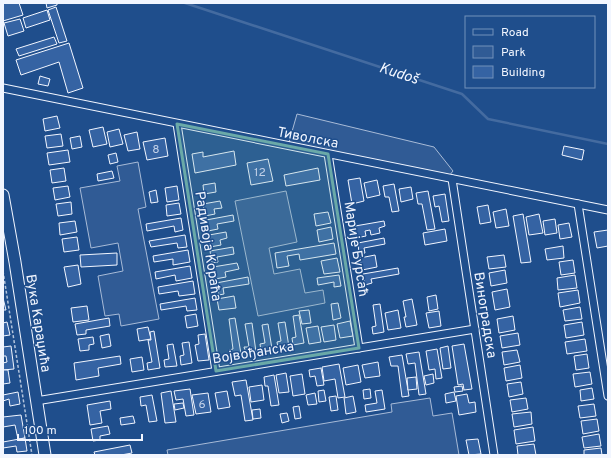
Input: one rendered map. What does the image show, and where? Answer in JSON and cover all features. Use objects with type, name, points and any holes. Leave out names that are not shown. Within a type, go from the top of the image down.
[{"type":"main road","name":"Вука Караџића","points":[[3,195],[6,232],[45,455]]},
{"type":"street","name":"Тиволска","points":[[3,88],[608,210]]},
{"type":"street","name":"Радивоја Кораћа","points":[[177,124],[216,371]]},
{"type":"street","name":"Марије Бурсаћ","points":[[328,154],[360,348]]},
{"type":"street","name":"Виноградска","points":[[452,179],[494,455]]},
{"type":"street","points":[[578,204],[608,396]]},
{"type":"street","name":"Војвођанска","points":[[36,401],[475,329]]},
{"type":"path","points":[[3,271],[32,455]]},
{"type":"highlighted area","points":[[177,124],[328,154],[359,348],[216,371]]},
{"type":"green space","points":[[297,114],[434,147],[453,171],[449,176],[289,142]]},
{"type":"green space","points":[[138,162],[146,207],[138,209],[159,319],[121,326],[119,314],[105,316],[98,276],[123,271],[118,243],[91,248],[80,188],[120,181],[117,166]]},
{"type":"green space","points":[[286,191],[297,242],[269,248],[274,274],[300,269],[305,293],[323,290],[325,303],[258,316],[235,201]]},
{"type":"green space","points":[[430,398],[433,416],[452,413],[459,455],[168,455],[167,450],[392,412],[391,404]]},
{"type":"building","points":[[3,3],[19,3],[23,15],[3,21]]},
{"type":"building","points":[[46,3],[57,3],[57,5],[47,8]]},
{"type":"building","points":[[56,7],[67,41],[59,43],[48,10]]},
{"type":"building","points":[[47,10],[50,20],[26,28],[23,18]]},
{"type":"building","points":[[20,19],[24,31],[8,36],[4,23]]},
{"type":"building","points":[[54,37],[57,44],[19,56],[16,49]]},
{"type":"building","points":[[69,43],[83,88],[68,93],[59,62],[21,75],[16,60]]},
{"type":"building","points":[[40,76],[50,79],[48,86],[38,84]]},
{"type":"building","points":[[57,116],[60,128],[45,131],[43,119]]},
{"type":"building","points":[[103,127],[107,144],[93,147],[89,130]]},
{"type":"building","points":[[119,129],[123,144],[110,147],[107,132]]},
{"type":"building","points":[[137,132],[140,149],[128,151],[124,135]]},
{"type":"building","points":[[61,134],[63,146],[47,148],[45,136]]},
{"type":"building","points":[[80,136],[82,147],[72,149],[70,138]]},
{"type":"building","points":[[165,138],[168,156],[147,160],[143,142]]},
{"type":"building","points":[[564,146],[584,150],[582,160],[562,155]]},
{"type":"building","points":[[68,150],[70,162],[49,165],[47,153]]},
{"type":"building","points":[[234,151],[236,165],[195,173],[192,154],[203,152],[203,157]]},
{"type":"building","points":[[116,153],[118,162],[110,164],[108,155]]},
{"type":"building","points":[[268,159],[273,181],[251,185],[247,163]]},
{"type":"building","points":[[64,168],[66,181],[52,183],[50,170]]},
{"type":"building","points":[[318,168],[320,180],[286,186],[284,175]]},
{"type":"building","points":[[112,171],[114,178],[98,181],[97,174]]},
{"type":"building","points":[[360,178],[364,201],[352,204],[348,180]]},
{"type":"building","points":[[377,180],[380,195],[367,198],[364,183]]},
{"type":"building","points":[[215,183],[216,192],[204,194],[203,185]]},
{"type":"building","points":[[394,184],[399,211],[392,212],[389,197],[385,197],[383,186]]},
{"type":"building","points":[[68,186],[70,197],[55,200],[53,188]]},
{"type":"building","points":[[177,186],[179,200],[167,202],[165,188]]},
{"type":"building","points":[[411,187],[413,199],[401,202],[399,189]]},
{"type":"building","points":[[156,190],[158,202],[151,203],[149,192]]},
{"type":"building","points":[[428,191],[435,229],[427,230],[422,204],[418,204],[416,193]]},
{"type":"building","points":[[445,194],[449,221],[442,222],[439,206],[435,207],[433,196]]},
{"type":"building","points":[[220,201],[222,208],[214,209],[215,214],[205,216],[203,204]]},
{"type":"building","points":[[71,202],[72,214],[58,216],[56,204]]},
{"type":"building","points":[[179,203],[181,214],[167,216],[166,205]]},
{"type":"building","points":[[488,205],[491,222],[480,224],[477,207]]},
{"type":"building","points":[[506,209],[509,226],[496,228],[493,212]]},
{"type":"building","points":[[328,212],[331,223],[316,226],[314,214]]},
{"type":"building","points":[[523,214],[531,262],[521,263],[513,216]]},
{"type":"building","points":[[539,214],[543,233],[529,235],[526,217]]},
{"type":"building","points":[[233,215],[234,221],[217,224],[218,229],[208,231],[206,220]]},
{"type":"building","points":[[181,218],[183,230],[175,232],[174,226],[147,231],[146,224]]},
{"type":"building","points":[[555,219],[557,233],[545,235],[543,221]]},
{"type":"building","points":[[75,221],[77,232],[60,235],[59,223]]},
{"type":"building","points":[[384,221],[385,226],[379,228],[380,233],[371,235],[370,230],[365,231],[366,236],[356,238],[355,226]]},
{"type":"building","points":[[569,223],[572,237],[560,239],[558,225]]},
{"type":"building","points":[[331,227],[333,239],[319,242],[317,230]]},
{"type":"building","points":[[445,229],[447,241],[425,245],[423,233]]},
{"type":"building","points":[[608,230],[608,246],[597,248],[594,232]]},
{"type":"building","points":[[226,232],[227,238],[220,240],[221,245],[210,247],[209,235]]},
{"type":"building","points":[[185,235],[187,247],[178,248],[177,243],[151,247],[149,241]]},
{"type":"building","points":[[77,237],[79,250],[64,252],[62,239]]},
{"type":"building","points":[[384,238],[385,244],[364,248],[365,253],[359,254],[358,243]]},
{"type":"building","points":[[334,243],[336,254],[300,260],[299,254],[287,256],[289,266],[277,268],[275,253]]},
{"type":"building","points":[[563,246],[564,258],[547,260],[545,249]]},
{"type":"building","points":[[233,247],[234,254],[217,257],[218,262],[212,263],[210,251]]},
{"type":"building","points":[[188,250],[190,262],[173,265],[173,259],[154,262],[153,256]]},
{"type":"building","points":[[117,253],[117,265],[81,267],[80,255]]},
{"type":"building","points":[[375,255],[377,267],[362,270],[360,258]]},
{"type":"building","points":[[504,255],[506,267],[489,269],[487,257]]},
{"type":"building","points":[[337,258],[340,272],[324,274],[321,261]]},
{"type":"building","points":[[573,260],[575,273],[561,275],[559,262]]},
{"type":"building","points":[[237,263],[239,269],[225,272],[226,277],[215,279],[213,267]]},
{"type":"building","points":[[78,265],[81,284],[68,287],[64,267]]},
{"type":"building","points":[[190,266],[192,278],[176,281],[175,275],[156,279],[155,272]]},
{"type":"building","points":[[398,268],[399,274],[371,279],[372,283],[365,285],[363,274]]},
{"type":"building","points":[[505,270],[507,283],[491,286],[489,273]]},
{"type":"building","points":[[339,275],[341,286],[334,287],[334,282],[318,285],[317,278]]},
{"type":"building","points":[[575,275],[577,288],[558,290],[557,278]]},
{"type":"building","points":[[248,277],[249,284],[223,288],[224,294],[219,295],[216,283]]},
{"type":"building","points":[[193,281],[195,294],[179,296],[178,291],[159,294],[158,287]]},
{"type":"building","points":[[507,289],[510,307],[495,310],[492,292]]},
{"type":"building","points":[[578,290],[580,303],[560,307],[558,293]]},
{"type":"building","points":[[436,295],[438,309],[429,311],[427,297]]},
{"type":"building","points":[[234,296],[236,308],[219,310],[217,299]]},
{"type":"building","points":[[3,298],[6,310],[3,310]]},
{"type":"building","points":[[195,298],[197,310],[187,311],[186,306],[161,310],[160,304]]},
{"type":"building","points":[[412,299],[417,325],[406,327],[403,301]]},
{"type":"building","points":[[338,303],[341,318],[333,320],[331,304]]},
{"type":"building","points":[[380,304],[384,332],[373,334],[372,327],[376,326],[373,305]]},
{"type":"building","points":[[87,306],[89,320],[73,322],[71,308]]},
{"type":"building","points":[[580,307],[582,319],[565,321],[563,310]]},
{"type":"building","points":[[309,310],[311,323],[302,324],[299,311]]},
{"type":"building","points":[[398,310],[401,328],[388,330],[385,313]]},
{"type":"building","points":[[439,311],[441,326],[429,328],[426,313]]},
{"type":"building","points":[[196,314],[198,326],[187,328],[185,316]]},
{"type":"building","points":[[299,315],[304,343],[293,345],[292,338],[296,337],[293,316]]},
{"type":"building","points":[[513,316],[515,330],[499,333],[497,319]]},
{"type":"building","points":[[109,318],[110,326],[86,330],[86,334],[77,335],[75,324]]},
{"type":"building","points":[[235,318],[241,354],[230,356],[229,350],[233,349],[229,319]]},
{"type":"building","points":[[350,321],[353,336],[340,338],[337,324]]},
{"type":"building","points":[[7,322],[10,335],[3,336],[3,323]]},
{"type":"building","points":[[285,322],[289,347],[278,348],[277,342],[281,341],[278,323]]},
{"type":"building","points":[[582,322],[584,335],[566,338],[564,325]]},
{"type":"building","points":[[252,323],[256,352],[246,354],[244,347],[249,347],[245,324]]},
{"type":"building","points":[[268,324],[272,349],[261,351],[260,344],[265,343],[262,325]]},
{"type":"building","points":[[334,325],[336,340],[324,342],[321,327]]},
{"type":"building","points":[[318,326],[321,342],[309,344],[306,328]]},
{"type":"building","points":[[148,327],[151,339],[139,341],[137,329]]},
{"type":"building","points":[[154,331],[160,368],[148,370],[147,363],[152,362],[148,340],[151,340],[150,332]]},
{"type":"building","points":[[518,333],[520,345],[502,348],[500,336]]},
{"type":"building","points":[[109,334],[111,346],[102,348],[100,336]]},
{"type":"building","points":[[205,334],[209,360],[198,361],[195,345],[199,344],[198,335]]},
{"type":"building","points":[[93,337],[94,344],[89,345],[89,350],[80,351],[78,339]]},
{"type":"building","points":[[585,339],[587,351],[567,354],[565,342]]},
{"type":"building","points":[[189,342],[192,363],[181,365],[180,356],[184,355],[182,343]]},
{"type":"building","points":[[173,344],[177,366],[165,367],[164,360],[169,359],[167,345]]},
{"type":"building","points":[[464,344],[472,389],[464,390],[463,384],[458,385],[452,346]]},
{"type":"building","points":[[11,346],[14,369],[3,370],[3,363],[7,362],[6,356],[3,356],[3,347]]},
{"type":"building","points":[[448,346],[451,368],[443,369],[440,348]]},
{"type":"building","points":[[437,349],[442,378],[436,379],[435,369],[429,370],[426,351]]},
{"type":"building","points":[[517,350],[520,362],[504,365],[502,352]]},
{"type":"building","points":[[419,352],[426,394],[419,395],[415,363],[408,364],[406,354]]},
{"type":"building","points":[[587,354],[589,368],[576,370],[574,356]]},
{"type":"building","points":[[402,355],[409,396],[402,397],[398,366],[391,366],[389,357]]},
{"type":"building","points":[[120,356],[121,364],[98,368],[99,376],[76,380],[74,363]]},
{"type":"building","points":[[142,357],[144,370],[132,372],[130,359]]},
{"type":"building","points":[[378,362],[380,376],[365,378],[362,365]]},
{"type":"building","points":[[339,364],[345,397],[338,398],[335,379],[324,381],[322,367]]},
{"type":"building","points":[[358,365],[361,382],[346,385],[343,368]]},
{"type":"building","points":[[520,365],[522,378],[506,381],[504,368]]},
{"type":"building","points":[[321,368],[324,385],[317,386],[315,376],[310,377],[309,370]]},
{"type":"building","points":[[3,370],[8,370],[10,383],[3,384]]},
{"type":"building","points":[[590,372],[592,384],[575,387],[573,374]]},
{"type":"building","points":[[286,373],[289,392],[279,393],[276,375]]},
{"type":"building","points":[[302,374],[305,394],[293,396],[290,376]]},
{"type":"building","points":[[433,374],[434,383],[426,385],[424,376]]},
{"type":"building","points":[[274,375],[279,405],[271,406],[268,386],[265,386],[264,377]]},
{"type":"building","points":[[416,377],[417,389],[408,390],[407,378]]},
{"type":"building","points":[[246,380],[253,420],[245,421],[241,395],[235,396],[232,382]]},
{"type":"building","points":[[521,382],[523,394],[509,397],[507,384]]},
{"type":"building","points":[[262,385],[264,400],[251,402],[249,387]]},
{"type":"building","points":[[462,386],[463,391],[455,392],[454,387]]},
{"type":"building","points":[[592,388],[594,399],[581,401],[580,390]]},
{"type":"building","points":[[190,389],[194,415],[186,416],[183,399],[176,400],[174,391]]},
{"type":"building","points":[[370,389],[371,398],[364,399],[363,390]]},
{"type":"building","points":[[324,390],[326,401],[319,402],[318,391]]},
{"type":"building","points":[[382,390],[385,409],[366,412],[365,405],[377,403],[375,391]]},
{"type":"building","points":[[171,391],[176,422],[165,423],[161,393]]},
{"type":"building","points":[[227,391],[230,407],[218,409],[215,393]]},
{"type":"building","points":[[18,392],[20,404],[10,406],[9,399],[3,401],[3,395]]},
{"type":"building","points":[[454,392],[456,401],[446,403],[445,394]]},
{"type":"building","points":[[208,393],[211,412],[196,414],[192,395]]},
{"type":"building","points":[[315,393],[317,404],[308,405],[306,395]]},
{"type":"building","points":[[467,394],[469,403],[475,402],[476,412],[459,415],[456,396]]},
{"type":"building","points":[[152,395],[157,421],[149,422],[146,405],[141,406],[140,397]]},
{"type":"building","points":[[336,396],[338,410],[331,411],[329,397]]},
{"type":"building","points":[[353,396],[356,412],[346,414],[344,398]]},
{"type":"building","points":[[526,398],[528,409],[512,412],[510,400]]},
{"type":"building","points":[[110,401],[111,409],[100,411],[102,423],[90,425],[87,405]]},
{"type":"building","points":[[183,403],[184,408],[175,410],[174,404]]},
{"type":"building","points":[[594,404],[596,416],[580,418],[578,406]]},
{"type":"building","points":[[299,406],[301,418],[295,419],[293,407]]},
{"type":"building","points":[[260,409],[261,418],[253,419],[252,410]]},
{"type":"building","points":[[531,412],[532,424],[514,427],[512,414]]},
{"type":"building","points":[[287,413],[289,421],[282,423],[280,414]]},
{"type":"building","points":[[21,415],[25,438],[18,439],[15,425],[3,427],[3,417]]},
{"type":"building","points":[[133,416],[135,423],[121,425],[120,418]]},
{"type":"building","points":[[597,419],[599,431],[583,434],[581,421]]},
{"type":"building","points":[[108,426],[110,434],[100,436],[100,440],[93,441],[91,429]]},
{"type":"building","points":[[533,427],[535,441],[516,444],[514,430]]},
{"type":"building","points":[[599,434],[601,446],[584,448],[582,437]]},
{"type":"building","points":[[25,438],[27,451],[17,452],[16,446],[3,448],[3,442]]},
{"type":"building","points":[[478,439],[481,454],[469,455],[466,440]]},
{"type":"building","points":[[534,444],[536,455],[518,455],[517,446]]},
{"type":"building","points":[[130,445],[132,453],[121,455],[95,455],[94,452]]},
{"type":"building","points":[[601,448],[602,455],[584,455],[584,450]]},
{"type":"waterway","name":"Kudoš","points":[[185,3],[462,94],[488,119],[608,144]]}]
